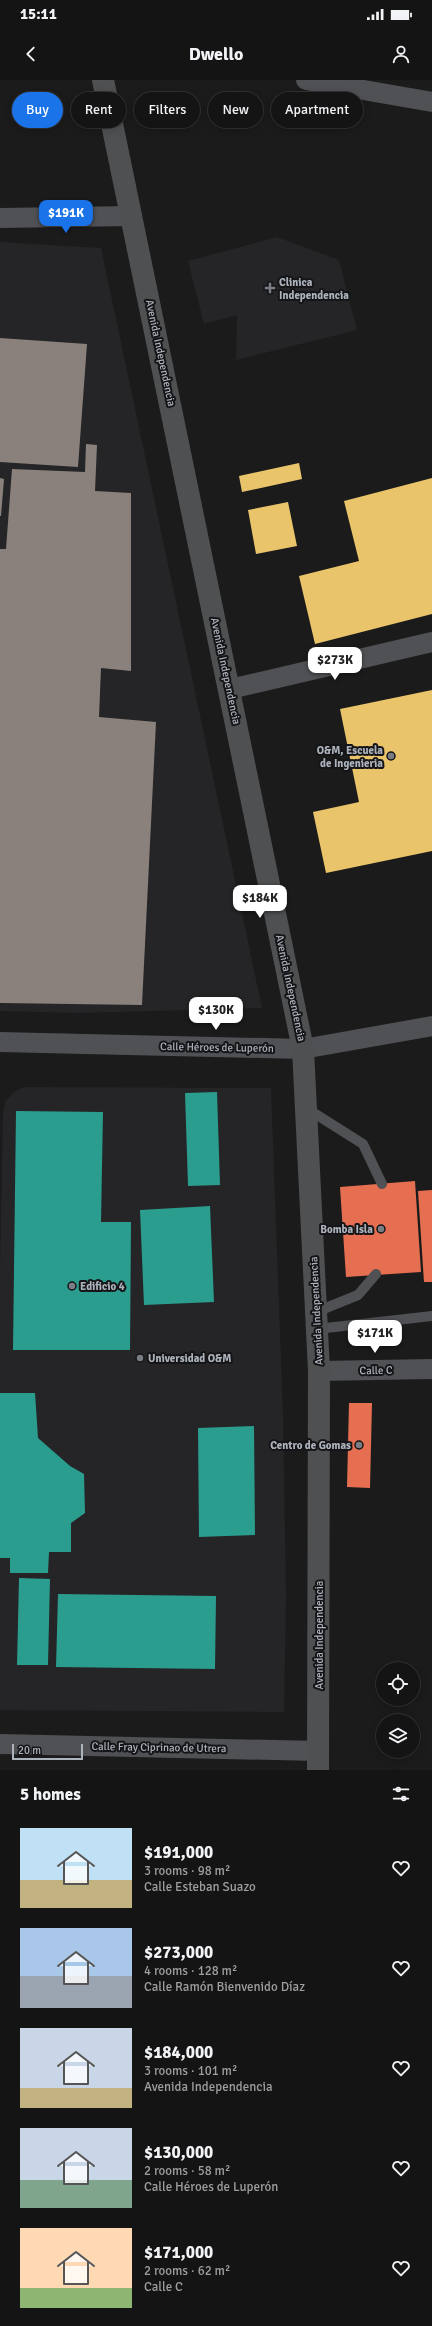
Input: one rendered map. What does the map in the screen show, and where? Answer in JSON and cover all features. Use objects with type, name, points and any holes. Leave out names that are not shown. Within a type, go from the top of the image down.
[{"type":"main road","name":"Avenida Independencia","points":[[103,80],[304,1049],[319,1371],[318,1760]]},
{"type":"street","points":[[306,80],[432,102]]},
{"type":"street","points":[[0,218],[132,216]]},
{"type":"street","points":[[230,689],[432,642]]},
{"type":"street","name":"Calle Héroes de Luperón","points":[[0,1042],[304,1049],[432,1026]]},
{"type":"street","name":"Calle C","points":[[319,1371],[432,1369]]},
{"type":"street","name":"Calle Fray Ciprinao de Utrera","points":[[0,1744],[318,1760]]},
{"type":"lane","points":[[306,1108],[363,1144],[382,1184]]},
{"type":"lane","points":[[317,1320],[358,1296],[376,1274]]},
{"type":"lane","points":[[317,1320],[432,1316]]},
{"type":"shaded area","name":"Clinica Independencia","points":[[277,237],[339,260],[357,330],[236,360],[237,315],[204,324],[188,261]]},
{"type":"shaded area","points":[[0,242],[101,248],[262,1008],[78,1013],[0,1011]]},
{"type":"shaded area","name":"Universidad O&M","points":[[24,1087],[271,1088],[283,1415],[286,1596],[284,1712],[0,1710],[0,1267],[3,1115],[5,1102],[14,1092]]},
{"type":"building: Homes","points":[[299,463],[302,479],[242,492],[239,476]]},
{"type":"building: Homes","points":[[432,478],[432,614],[315,644],[299,576],[359,561],[344,501]]},
{"type":"building: Homes","points":[[288,502],[297,546],[256,554],[248,510]]},
{"type":"building: Homes","name":"O&M, Escuela de Ingenieria","points":[[432,690],[432,851],[326,873],[313,812],[359,802],[340,709]]},
{"type":"building: Shops","name":"Bomba Isla","points":[[415,1181],[421,1272],[346,1277],[340,1187]]},
{"type":"building: Shops","points":[[432,1190],[432,1282],[424,1282],[418,1191]]},
{"type":"building: Shops","name":"Centro de Gomas","points":[[349,1403],[372,1403],[370,1488],[347,1487]]},
{"type":"building: Schools","points":[[217,1092],[220,1185],[188,1186],[185,1093]]},
{"type":"building: Schools","name":"Edificio 4","points":[[16,1111],[103,1112],[101,1222],[131,1222],[130,1350],[13,1350]]},
{"type":"building: Schools","points":[[210,1206],[214,1302],[144,1305],[140,1210]]},
{"type":"building: Schools","points":[[0,1393],[35,1393],[38,1438],[70,1466],[84,1474],[85,1513],[71,1523],[71,1552],[49,1552],[48,1573],[10,1573],[10,1558],[0,1558]]},
{"type":"building: Schools","points":[[254,1426],[255,1535],[199,1537],[198,1428]]},
{"type":"building: Schools","points":[[19,1578],[50,1579],[48,1665],[17,1665]]},
{"type":"building: Schools","points":[[58,1594],[216,1596],[215,1669],[56,1667]]},
{"type":"building: Industry","points":[[0,338],[87,344],[78,467],[0,462]]},
{"type":"building: Industry","points":[[86,444],[97,445],[95,491],[131,493],[131,671],[101,668],[99,717],[156,722],[142,1005],[0,1003],[0,549],[6,549],[12,469],[85,472]]},
{"type":"building: Industry","points":[[0,478],[4,479],[1,516],[0,516]]},
{"type":"place","name":"Clinica Independencia","points":[[270,288]]},
{"type":"place","name":"O&M, Escuela de Ingenieria","points":[[391,756]]},
{"type":"place","name":"Bomba Isla","points":[[381,1229]]},
{"type":"place","name":"Edificio 4","points":[[72,1286]]},
{"type":"place","name":"Universidad O&M","points":[[140,1358]]},
{"type":"place","name":"Centro de Gomas","points":[[359,1445]]}]
